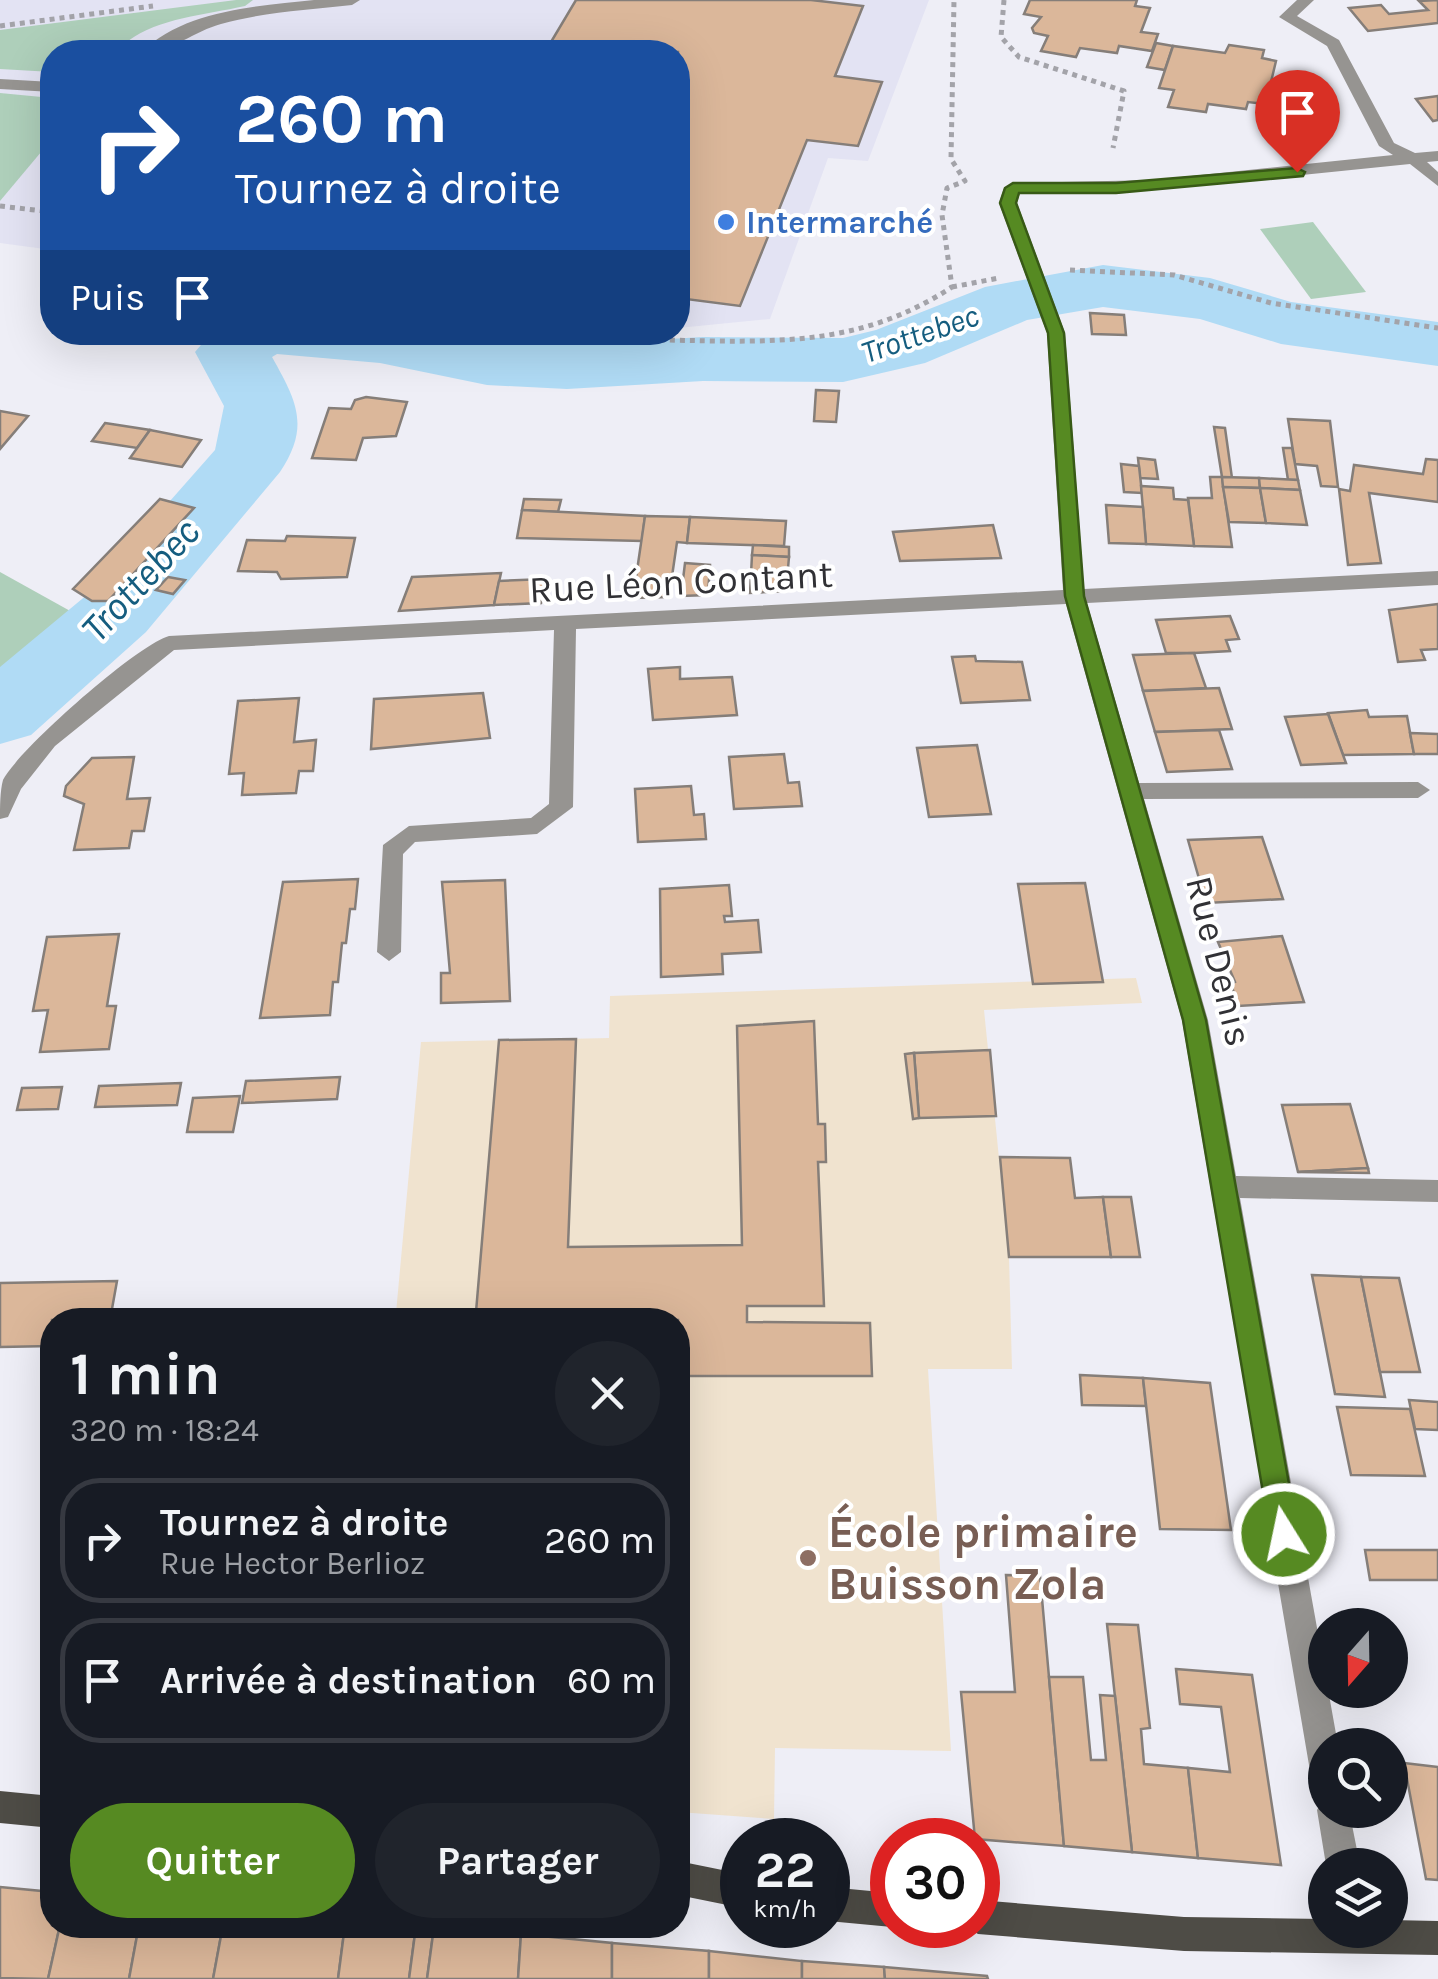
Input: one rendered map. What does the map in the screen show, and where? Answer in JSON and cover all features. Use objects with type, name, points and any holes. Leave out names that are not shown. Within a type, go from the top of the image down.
[{"type":"main road","points":[[0,1807],[40,1811]]},
{"type":"main road","points":[[690,1880],[720,1887]]},
{"type":"main road","points":[[1000,1919],[1184,1934],[1308,1933]]},
{"type":"main road","points":[[1408,1936],[1438,1938]]},
{"type":"street","points":[[168,40],[185,28],[270,6],[352,0]]},
{"type":"street","points":[[1306,0],[1287,17],[1333,43],[1387,146],[1414,159],[1438,181]]},
{"type":"street","points":[[0,84],[40,87]]},
{"type":"street","points":[[1414,159],[1438,156]]},
{"type":"street","name":"Rue Denis","points":[[1318,1728],[1194,1020],[1074,596],[1052,312],[1008,203],[1013,188],[1134,187],[1414,159]]},
{"type":"street","name":"Rue Léon Contant","points":[[0,811],[5,792],[34,753],[169,643],[1438,578]]},
{"type":"street","points":[[389,952],[391,850],[409,834],[537,826],[561,807],[565,623]]},
{"type":"street","points":[[1130,791],[1418,790]]},
{"type":"street","points":[[1223,1187],[1438,1191]]},
{"type":"path","points":[[952,287],[954,272],[942,240],[941,213],[946,188],[966,180],[952,160],[954,0]]},
{"type":"path","points":[[1004,0],[1001,37],[1019,57],[1124,90],[1114,148]]},
{"type":"path","points":[[0,26],[105,12]]},
{"type":"path","points":[[0,206],[40,211]]},
{"type":"path","points":[[690,340],[800,342],[863,330],[926,304],[952,287],[1035,272],[1120,269],[1174,275],[1271,304],[1438,328]]},
{"type":"shaded area","points":[[0,0],[929,0],[868,161],[828,158],[770,319],[690,327],[690,40],[40,40],[40,248],[0,243]]},
{"type":"shaded area","name":"École primaire Buisson Zola","points":[[1136,978],[1142,1003],[984,1010],[1009,1257],[1012,1369],[928,1369],[951,1751],[775,1748],[774,1818],[690,1813],[690,1308],[396,1308],[421,1042],[609,1038],[610,996]]},
{"type":"green space","points":[[253,0],[245,6],[154,27],[130,40],[40,40],[40,71],[0,69],[0,30]]},
{"type":"green space","points":[[0,93],[40,97],[40,153],[0,201]]},
{"type":"green space","points":[[1313,222],[1366,292],[1311,299],[1260,229]]},
{"type":"green space","points":[[0,572],[81,617],[0,687]]},
{"type":"building","name":"Intermarché","points":[[576,0],[811,0],[863,6],[835,76],[882,82],[858,146],[807,140],[740,306],[690,300],[690,40],[552,40]]},
{"type":"building","points":[[1030,0],[1137,0],[1135,6],[1150,8],[1141,32],[1158,34],[1152,51],[1119,46],[1117,53],[1080,48],[1076,57],[1041,51],[1048,36],[1034,33],[1032,28],[1041,17],[1024,14]]},
{"type":"building","points":[[1438,0],[1438,23],[1368,31],[1349,8],[1381,5],[1389,14],[1428,10],[1419,1]]},
{"type":"building","points":[[1156,43],[1173,46],[1165,70],[1147,67]]},
{"type":"building","points":[[1229,45],[1264,50],[1262,58],[1276,61],[1270,86],[1288,89],[1284,106],[1248,102],[1246,109],[1208,104],[1206,112],[1168,107],[1174,90],[1159,88],[1173,46],[1225,53]]},
{"type":"building","points":[[1438,96],[1438,120],[1433,121],[1416,99]]},
{"type":"building","points":[[1090,313],[1124,315],[1126,335],[1092,334]]},
{"type":"building","points":[[816,390],[839,391],[836,422],[814,421]]},
{"type":"building","points":[[366,397],[407,402],[396,436],[363,438],[356,460],[312,458],[329,408],[351,409],[355,400]]},
{"type":"building","points":[[0,411],[28,416],[0,449]]},
{"type":"building","points":[[1288,419],[1330,421],[1338,487],[1321,486],[1317,466],[1295,464]]},
{"type":"building","points":[[105,423],[150,430],[137,448],[92,441]]},
{"type":"building","points":[[1214,427],[1225,428],[1232,478],[1222,477]]},
{"type":"building","points":[[150,430],[201,440],[182,467],[130,458]]},
{"type":"building","points":[[1283,448],[1292,448],[1298,480],[1288,480]]},
{"type":"building","points":[[1138,458],[1155,460],[1158,479],[1140,478]]},
{"type":"building","points":[[1426,459],[1438,460],[1438,502],[1369,493],[1381,563],[1348,565],[1339,489],[1350,491],[1354,465],[1423,474]]},
{"type":"building","points":[[1121,464],[1139,466],[1142,493],[1124,492]]},
{"type":"building","points":[[1210,477],[1222,477],[1232,547],[1194,546],[1188,498],[1212,498]]},
{"type":"building","points":[[1222,477],[1259,478],[1260,488],[1223,487]]},
{"type":"building","points":[[1259,478],[1298,480],[1300,490],[1260,488]]},
{"type":"building","points":[[1141,486],[1173,488],[1174,499],[1188,500],[1194,546],[1146,544]]},
{"type":"building","points":[[1223,487],[1260,488],[1266,523],[1229,522]]},
{"type":"building","points":[[1260,488],[1300,490],[1307,525],[1266,523]]},
{"type":"building","points":[[160,499],[194,508],[108,601],[92,601],[73,589]]},
{"type":"building","points":[[524,499],[561,500],[558,512],[522,510]]},
{"type":"building","points":[[1106,505],[1143,507],[1146,544],[1109,543]]},
{"type":"building","points":[[522,510],[645,516],[642,541],[517,538]]},
{"type":"building","points":[[645,516],[690,517],[687,543],[677,542],[669,597],[633,598]]},
{"type":"building","points":[[690,517],[786,521],[784,546],[687,543]]},
{"type":"building","points":[[993,525],[1001,558],[900,561],[893,532]]},
{"type":"building","points":[[287,536],[355,538],[347,577],[281,579],[277,572],[238,571],[247,540],[285,541]]},
{"type":"building","points":[[753,545],[789,547],[789,557],[752,555]]},
{"type":"building","points":[[752,555],[789,557],[786,591],[750,593]]},
{"type":"building","points":[[685,563],[710,565],[708,595],[681,596]]},
{"type":"building","points":[[501,573],[494,605],[399,611],[412,577]]},
{"type":"building","points":[[168,577],[185,580],[173,594],[156,590]]},
{"type":"building","points":[[545,579],[541,603],[494,605],[499,581]]},
{"type":"building","points":[[1438,604],[1438,649],[1421,650],[1425,660],[1398,662],[1389,610]]},
{"type":"building","points":[[1230,616],[1239,639],[1226,640],[1230,651],[1194,653],[1166,653],[1156,620]]},
{"type":"building","points":[[1194,653],[1206,688],[1143,691],[1133,655]]},
{"type":"building","points":[[975,656],[976,661],[1022,662],[1030,700],[961,703],[952,657]]},
{"type":"building","points":[[680,667],[680,679],[732,677],[737,715],[653,720],[648,669]]},
{"type":"building","points":[[1219,688],[1232,729],[1155,732],[1143,691]]},
{"type":"building","points":[[483,693],[490,738],[371,749],[374,699]]},
{"type":"building","points":[[299,698],[294,742],[316,740],[313,771],[299,771],[296,793],[242,795],[244,773],[229,774],[238,701]]},
{"type":"building","points":[[1367,710],[1369,717],[1407,716],[1414,754],[1343,755],[1328,713]]},
{"type":"building","points":[[1328,714],[1346,763],[1301,765],[1285,717]]},
{"type":"building","points":[[1219,730],[1232,769],[1167,772],[1155,732]]},
{"type":"building","points":[[1410,733],[1438,734],[1438,754],[1414,754]]},
{"type":"building","points":[[977,745],[991,814],[929,817],[917,748]]},
{"type":"building","points":[[784,754],[788,783],[799,782],[802,806],[734,809],[729,757]]},
{"type":"building","points":[[134,757],[127,799],[150,798],[144,831],[132,831],[129,848],[74,850],[84,804],[64,796],[66,786],[92,758]]},
{"type":"building","points":[[691,786],[694,815],[704,814],[706,839],[638,842],[635,789]]},
{"type":"building","points":[[1262,837],[1283,899],[1206,903],[1188,840]]},
{"type":"building","points":[[358,879],[355,909],[350,909],[346,943],[342,943],[338,982],[333,982],[330,1015],[260,1018],[283,882]]},
{"type":"building","points":[[505,880],[510,1001],[441,1003],[441,973],[450,973],[442,882]]},
{"type":"building","points":[[1085,883],[1103,982],[1033,984],[1018,884]]},
{"type":"building","points":[[729,885],[732,916],[724,916],[725,922],[758,920],[761,952],[722,954],[723,974],[661,977],[660,889]]},
{"type":"building","points":[[119,934],[107,1006],[116,1006],[109,1049],[40,1052],[48,1010],[33,1011],[47,937]]},
{"type":"building","points":[[1282,936],[1304,1002],[1238,1006],[1231,984],[1235,982],[1218,942]]},
{"type":"building","points":[[814,1021],[818,1124],[825,1124],[826,1162],[818,1162],[824,1306],[747,1306],[747,1322],[870,1323],[872,1376],[690,1376],[690,1308],[476,1308],[499,1040],[576,1039],[568,1247],[742,1245],[737,1026]]},
{"type":"building","points":[[990,1050],[996,1116],[919,1118],[914,1053]]},
{"type":"building","points":[[914,1053],[919,1118],[913,1119],[905,1054]]},
{"type":"building","points":[[340,1077],[337,1099],[242,1103],[246,1081]]},
{"type":"building","points":[[181,1083],[177,1105],[95,1107],[99,1086]]},
{"type":"building","points":[[62,1087],[58,1109],[17,1110],[22,1088]]},
{"type":"building","points":[[240,1096],[233,1132],[187,1132],[193,1098]]},
{"type":"building","points":[[1350,1104],[1368,1168],[1298,1172],[1282,1105]]},
{"type":"building","points":[[1000,1157],[1070,1158],[1075,1198],[1103,1197],[1111,1257],[1009,1257]]},
{"type":"building","points":[[1368,1168],[1369,1173],[1298,1172]]},
{"type":"building","points":[[1103,1197],[1131,1197],[1140,1257],[1111,1257]]},
{"type":"building","points":[[1312,1275],[1361,1277],[1385,1397],[1335,1394]]},
{"type":"building","points":[[1361,1277],[1399,1278],[1420,1372],[1380,1372]]},
{"type":"building","points":[[117,1281],[112,1308],[40,1308],[40,1346],[0,1347],[0,1283]]},
{"type":"building","points":[[1080,1375],[1143,1378],[1146,1406],[1082,1405]]},
{"type":"building","points":[[1143,1378],[1210,1383],[1231,1530],[1160,1529]]},
{"type":"building","points":[[1409,1400],[1438,1402],[1438,1430],[1415,1429]]},
{"type":"building","points":[[1337,1407],[1410,1409],[1425,1476],[1351,1475]]},
{"type":"building","points":[[1365,1550],[1438,1550],[1438,1580],[1370,1580]]},
{"type":"building","points":[[1006,1575],[1040,1576],[1064,1846],[1000,1841],[1000,1818],[973,1818],[961,1692],[1015,1692]]},
{"type":"building","points":[[1107,1624],[1138,1625],[1150,1728],[1141,1729],[1144,1764],[1188,1768],[1198,1858],[1132,1852]]},
{"type":"building","points":[[1176,1669],[1252,1675],[1281,1865],[1198,1858],[1188,1768],[1230,1772],[1221,1707],[1180,1704]]},
{"type":"building","points":[[1049,1677],[1083,1677],[1091,1760],[1106,1760],[1100,1695],[1115,1696],[1132,1852],[1064,1846]]},
{"type":"building","points":[[1408,1763],[1438,1767],[1438,1880],[1426,1879],[1408,1784]]},
{"type":"building","points":[[0,1887],[40,1891],[40,1938],[57,1938],[48,1979],[0,1978]]},
{"type":"building","points":[[57,1938],[137,1938],[129,1979],[48,1979]]},
{"type":"building","points":[[137,1938],[221,1938],[213,1979],[129,1979]]},
{"type":"building","points":[[221,1938],[343,1938],[338,1979],[213,1979]]},
{"type":"building","points":[[343,1938],[414,1938],[409,1979],[338,1979]]},
{"type":"building","points":[[414,1938],[433,1938],[427,1979],[409,1979]]},
{"type":"building","points":[[433,1938],[521,1938],[518,1979],[427,1979]]},
{"type":"building","points":[[521,1938],[612,1943],[612,1979],[518,1979]]},
{"type":"building","points":[[612,1943],[709,1951],[709,1979],[612,1979]]},
{"type":"building","points":[[709,1951],[802,1961],[802,1979],[709,1979]]},
{"type":"building","points":[[802,1961],[884,1967],[885,1979],[802,1979]]},
{"type":"building","points":[[884,1967],[987,1976],[988,1979],[885,1979]]},
{"type":"waterway","name":"Trottebec","points":[[399,345],[487,363],[567,367],[703,359],[843,360],[899,347],[1010,302],[1103,286],[1210,299],[1281,322],[1438,344]]},
{"type":"waterway","name":"Trottebec","points":[[0,714],[117,613],[253,455],[262,406],[232,352],[242,345]]},
{"type":"place","name":"Intermarché","points":[[726,222]]},
{"type":"place","name":"École primaire Buisson Zola","points":[[808,1558]]},
{"type":"route","points":[[1284,1534],[1194,1020],[1074,596],[1052,312],[1008,203],[1013,188],[1116,188],[1297,172]]}]
